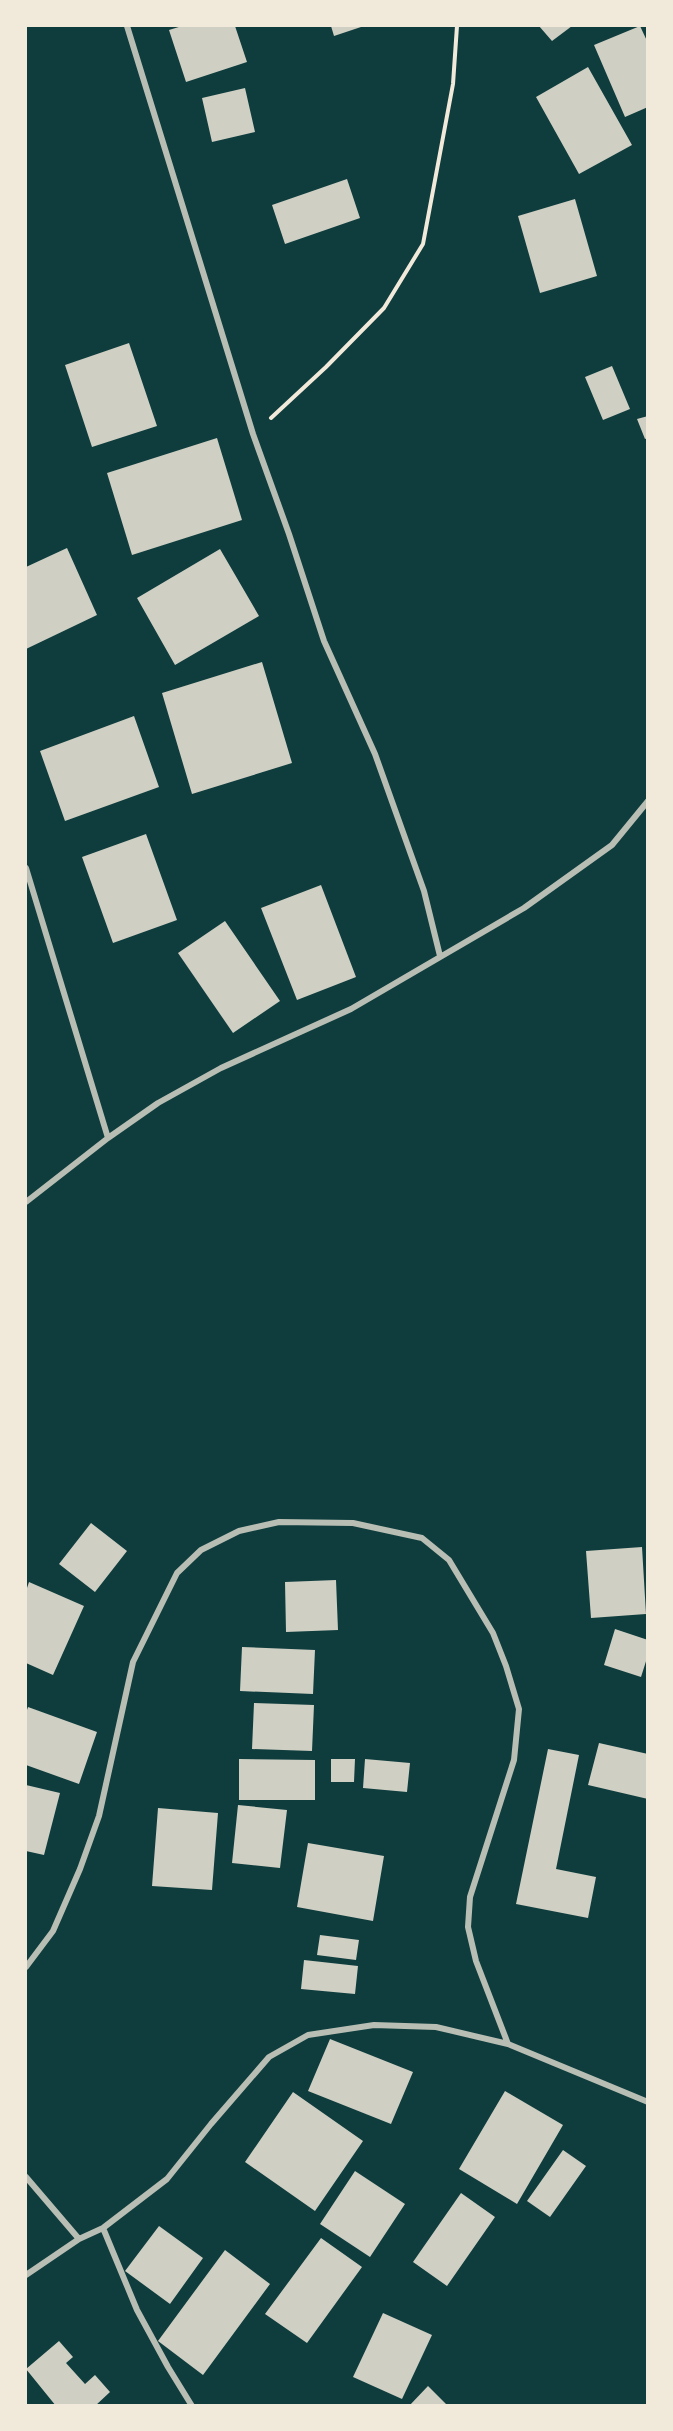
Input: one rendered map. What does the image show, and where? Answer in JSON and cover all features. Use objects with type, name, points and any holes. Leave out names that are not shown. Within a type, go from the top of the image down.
[{"type":"street","points":[[127,26],[253,434],[324,641],[375,754],[421,880],[440,956]]},
{"type":"street","points":[[26,1202],[108,1138],[158,1103],[221,1068],[351,1010],[524,908],[612,844],[648,801]]},
{"type":"street","points":[[26,868],[108,1138]]},
{"type":"street","points":[[26,1967],[53,1931],[80,1869],[99,1816],[133,1662],[177,1573],[201,1550],[239,1532],[279,1522],[354,1523],[422,1538],[449,1560],[493,1633],[510,1677],[519,1709],[514,1760],[471,1897],[468,1926],[476,1961],[508,2044]]},
{"type":"street","points":[[26,2275],[79,2239],[103,2228],[167,2179],[269,2057],[309,2035],[374,2025],[436,2027],[508,2044],[648,2102]]},
{"type":"street","points":[[26,2177],[79,2239]]},
{"type":"street","points":[[103,2228],[137,2310],[192,2406]]},
{"type":"path","points":[[253,434],[326,367],[384,308],[423,244],[453,84],[457,26]]},
{"type":"building","points":[[182,26],[235,26],[247,62],[186,82],[169,30]]},
{"type":"building","points":[[331,26],[364,26],[334,36]]},
{"type":"building","points":[[539,26],[572,26],[552,41]]},
{"type":"building","points":[[640,26],[648,43],[648,107],[625,117],[594,45]]},
{"type":"building","points":[[588,67],[632,145],[579,174],[536,97]]},
{"type":"building","points":[[245,88],[255,132],[212,142],[202,98]]},
{"type":"building","points":[[347,179],[360,218],[285,244],[272,205]]},
{"type":"building","points":[[575,199],[597,276],[540,293],[518,216]]},
{"type":"building","points":[[129,343],[157,426],[92,447],[65,365]]},
{"type":"building","points":[[612,366],[630,409],[603,420],[585,377]]},
{"type":"building","points":[[648,416],[648,438],[645,439],[637,419]]},
{"type":"building","points":[[217,438],[242,520],[132,555],[107,473]]},
{"type":"building","points":[[67,548],[97,615],[26,649],[26,567]]},
{"type":"building","points":[[220,549],[259,616],[175,665],[137,598]]},
{"type":"building","points":[[262,662],[292,763],[192,794],[162,693]]},
{"type":"building","points":[[134,716],[159,787],[65,821],[40,751]]},
{"type":"building","points":[[146,834],[177,920],[113,943],[82,857]]},
{"type":"building","points":[[321,885],[356,977],[297,1000],[261,908]]},
{"type":"building","points":[[225,921],[280,1001],[233,1033],[178,953]]},
{"type":"building","points":[[91,1523],[127,1551],[95,1592],[59,1564]]},
{"type":"building","points":[[642,1547],[646,1614],[591,1618],[586,1551]]},
{"type":"building","points":[[336,1580],[338,1630],[286,1632],[285,1582]]},
{"type":"building","points":[[29,1582],[84,1606],[53,1675],[26,1663],[26,1591]]},
{"type":"building","points":[[615,1629],[648,1640],[648,1655],[641,1677],[604,1665]]},
{"type":"building","points":[[242,1647],[315,1650],[313,1694],[240,1691]]},
{"type":"building","points":[[254,1703],[314,1705],[312,1751],[252,1749]]},
{"type":"building","points":[[28,1707],[97,1732],[79,1784],[26,1765]]},
{"type":"building","points":[[599,1743],[648,1754],[648,1799],[588,1785]]},
{"type":"building","points":[[548,1749],[579,1755],[556,1869],[596,1877],[588,1918],[516,1904]]},
{"type":"building","points":[[239,1759],[315,1760],[315,1800],[239,1800]]},
{"type":"building","points":[[331,1759],[355,1759],[354,1782],[331,1782]]},
{"type":"building","points":[[365,1759],[410,1763],[407,1792],[363,1788]]},
{"type":"building","points":[[26,1785],[60,1793],[44,1855],[26,1851]]},
{"type":"building","points":[[238,1805],[287,1810],[280,1868],[232,1863]]},
{"type":"building","points":[[158,1808],[218,1813],[212,1890],[152,1886]]},
{"type":"building","points":[[308,1843],[384,1856],[373,1921],[297,1907]]},
{"type":"building","points":[[320,1935],[359,1940],[356,1960],[317,1955]]},
{"type":"building","points":[[304,1960],[358,1966],[355,1994],[301,1989]]},
{"type":"building","points":[[330,2039],[413,2072],[391,2124],[308,2091]]},
{"type":"building","points":[[505,2091],[563,2125],[517,2204],[459,2169]]},
{"type":"building","points":[[293,2092],[363,2141],[315,2211],[245,2162]]},
{"type":"building","points":[[563,2150],[586,2166],[550,2217],[527,2201]]},
{"type":"building","points":[[355,2171],[405,2204],[370,2257],[320,2224]]},
{"type":"building","points":[[461,2193],[495,2217],[447,2286],[413,2262]]},
{"type":"building","points":[[159,2226],[203,2258],[170,2304],[125,2271]]},
{"type":"building","points":[[321,2238],[362,2267],[307,2343],[265,2314]]},
{"type":"building","points":[[225,2250],[270,2284],[203,2375],[158,2341]]},
{"type":"building","points":[[383,2313],[432,2335],[402,2399],[353,2377]]},
{"type":"building","points":[[59,2341],[73,2357],[66,2363],[85,2384],[95,2375],[110,2392],[95,2406],[56,2406],[26,2369]]},
{"type":"building","points":[[428,2386],[448,2406],[409,2406]]}]
